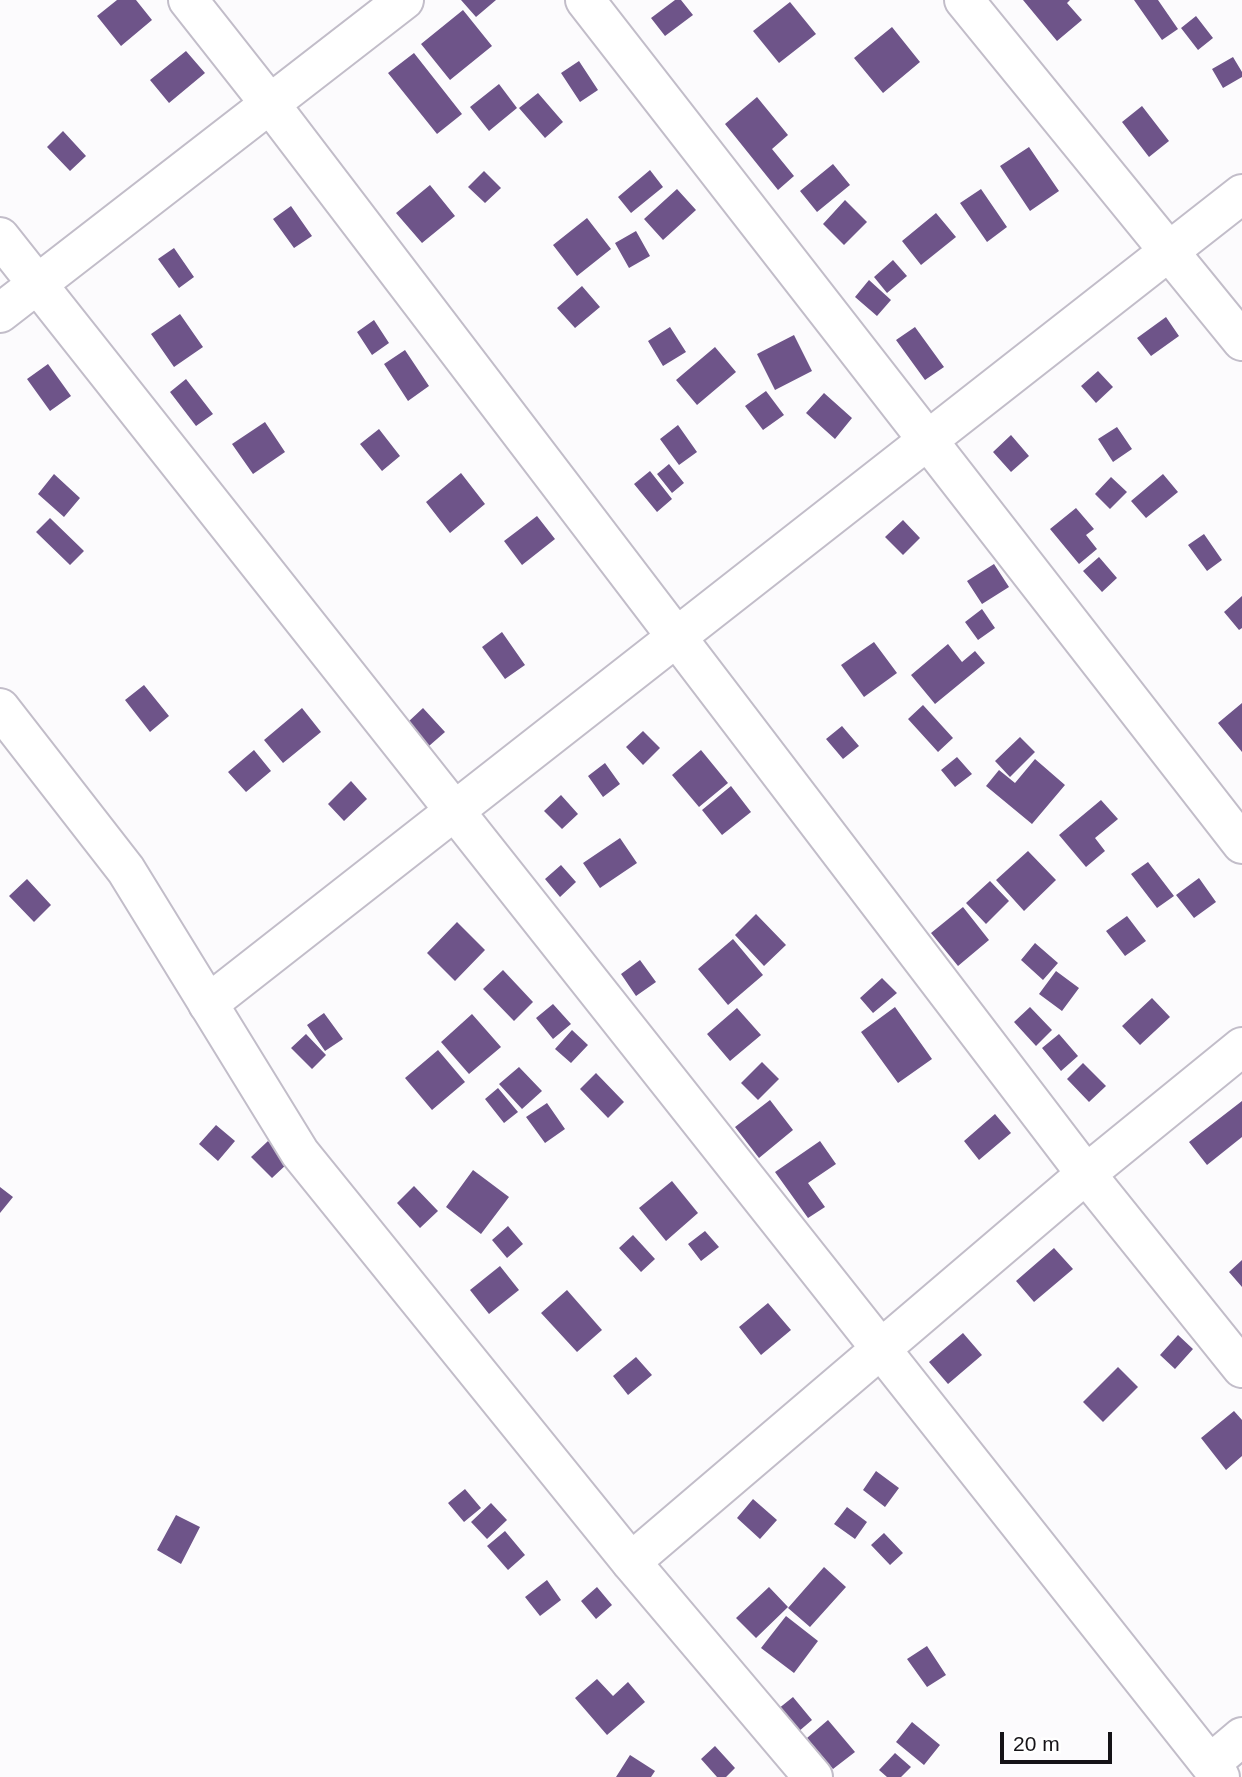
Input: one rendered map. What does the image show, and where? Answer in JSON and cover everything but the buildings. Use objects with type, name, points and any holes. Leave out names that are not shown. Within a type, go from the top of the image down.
[{"type":"street","points":[[188,0],[270,103],[1086,1174],[1242,1368]]},
{"type":"street","points":[[0,313],[404,0]]},
{"type":"street","points":[[585,0],[1242,844]]},
{"type":"street","points":[[964,0],[1242,341]]},
{"type":"street","points":[[208,1004],[1242,194]]},
{"type":"street","points":[[0,237],[1215,1770],[1242,1737]]},
{"type":"street","points":[[0,708],[126,870],[300,1153],[631,1562],[813,1777]]},
{"type":"street","points":[[631,1562],[1086,1174],[1242,1047]]}]
